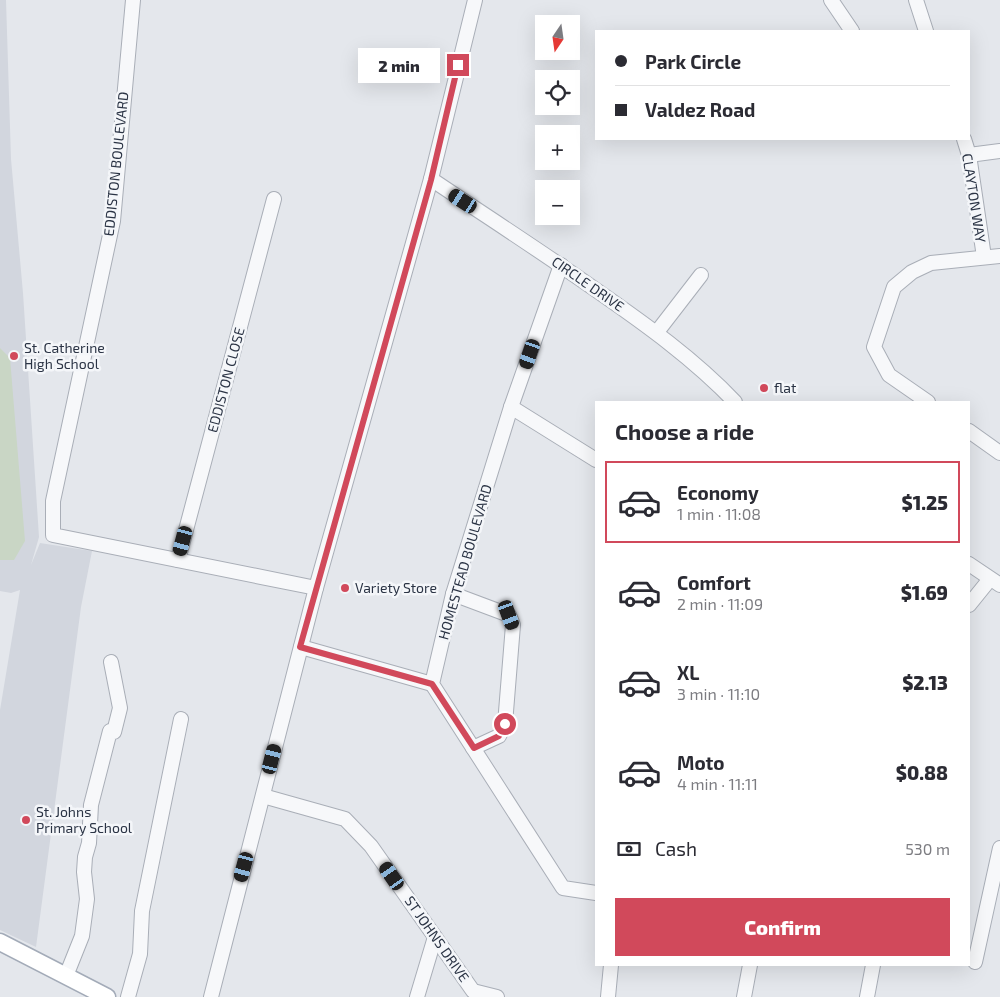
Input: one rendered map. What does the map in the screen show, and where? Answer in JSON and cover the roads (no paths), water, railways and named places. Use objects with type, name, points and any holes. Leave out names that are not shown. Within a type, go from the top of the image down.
[{"type":"main road","points":[[0,942],[106,997]]},
{"type":"street","name":"EDDISTON BOULEVARD","points":[[133,0],[112,221],[53,501],[53,535],[316,588]]},
{"type":"street","points":[[211,997],[300,647],[431,180],[475,0]]},
{"type":"street","points":[[831,0],[851,30]]},
{"type":"street","points":[[916,0],[926,30]]},
{"type":"street","name":"CLAYTON WAY","points":[[964,140],[969,155],[984,257]]},
{"type":"street","points":[[969,155],[1000,151]]},
{"type":"street","name":"CIRCLE DRIVE","points":[[431,180],[561,265],[657,332],[722,388],[734,401]]},
{"type":"street","name":"EDDISTON CLOSE","points":[[178,560],[274,199]]},
{"type":"street","points":[[927,401],[889,375],[874,347],[894,287],[912,272],[931,263],[1000,256]]},
{"type":"street","name":"HOMESTEAD BOULEVARD","points":[[432,684],[453,594],[511,407],[561,265]]},
{"type":"street","points":[[657,332],[701,276]]},
{"type":"street","points":[[511,407],[595,459]]},
{"type":"street","points":[[970,432],[1000,453]]},
{"type":"street","points":[[970,565],[995,582],[970,604]]},
{"type":"street","points":[[453,594],[509,615],[513,625],[505,724],[499,736],[474,748]]},
{"type":"street","points":[[300,647],[432,684],[563,888],[595,893]]},
{"type":"street","points":[[66,976],[82,936],[87,899],[84,872],[85,857],[89,843],[91,805],[110,732],[114,732],[120,708],[111,662]]},
{"type":"street","points":[[128,997],[140,954],[142,911],[181,719]]},
{"type":"street","name":"ST JOHNS DRIVE","points":[[262,796],[345,819],[371,846],[473,990],[497,997]]},
{"type":"street","points":[[974,962],[1000,848]]},
{"type":"street","points":[[417,997],[435,937]]},
{"type":"street","points":[[608,997],[611,966]]},
{"type":"street","points":[[744,997],[750,966]]},
{"type":"street","points":[[867,997],[873,966]]},
{"type":"place","name":"St. Catherine High School","points":[[14,356]]},
{"type":"place","name":"flat","points":[[764,388]]},
{"type":"place","name":"Variety Store","points":[[345,588]]},
{"type":"place","name":"St. Johns Primary School","points":[[26,820]]}]
